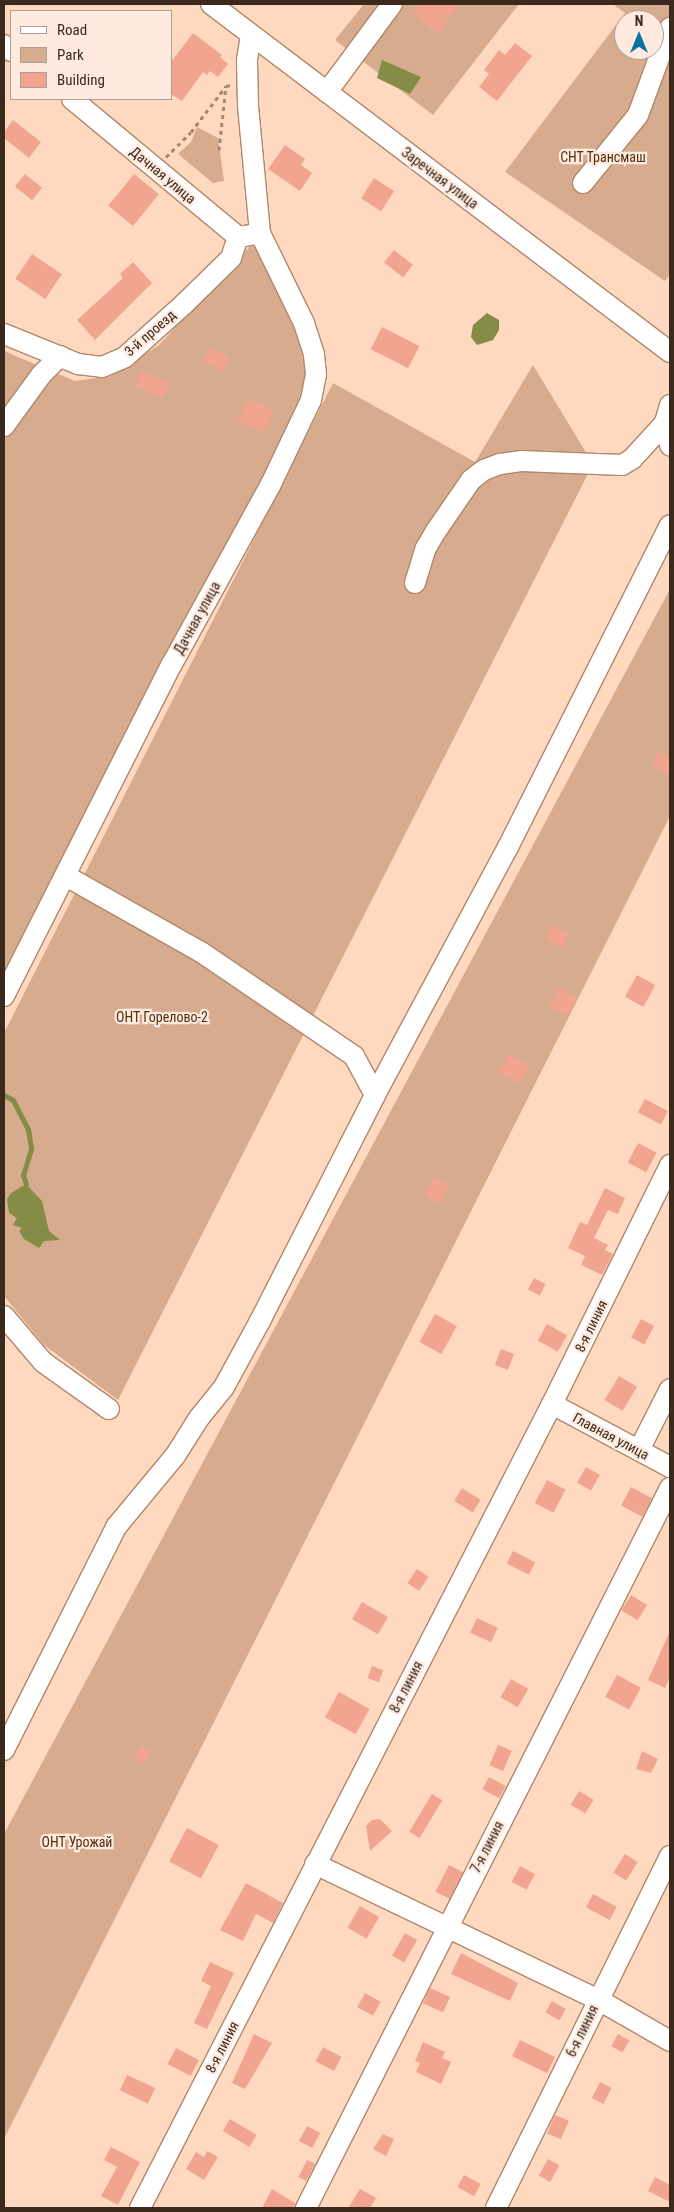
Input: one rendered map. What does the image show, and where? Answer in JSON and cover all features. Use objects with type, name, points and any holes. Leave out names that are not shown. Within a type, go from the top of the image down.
[{"type":"street","name":"Заречная улица","points":[[211,4],[670,352]]},
{"type":"street","points":[[326,92],[392,4]]},
{"type":"street","points":[[583,183],[638,115],[670,28]]},
{"type":"street","name":"Дачная улица","points":[[4,996],[172,664],[270,486],[311,400],[316,374],[311,346],[304,323],[260,233],[247,82],[251,35]]},
{"type":"street","name":"Дачная улица","points":[[73,100],[238,237]]},
{"type":"street","points":[[238,237],[260,233]]},
{"type":"street","name":"3-й проезд","points":[[4,334],[78,364],[102,367],[124,357],[231,258],[238,237]]},
{"type":"street","points":[[4,426],[41,375],[60,356]]},
{"type":"street","points":[[668,414],[670,445]]},
{"type":"street","points":[[415,583],[436,531],[471,480],[484,470],[500,464],[521,462],[622,465],[632,459],[668,414]]},
{"type":"street","points":[[4,1750],[116,1527],[175,1456],[199,1418],[224,1387],[375,1095],[512,838],[670,525]]},
{"type":"street","points":[[66,876],[201,952],[354,1056],[375,1095]]},
{"type":"street","name":"8-я линия","points":[[140,2208],[552,1404],[670,1165]]},
{"type":"street","points":[[4,1316],[43,1362],[109,1409]]},
{"type":"street","points":[[639,1450],[670,1389]]},
{"type":"street","name":"Главная улица","points":[[552,1404],[670,1467]]},
{"type":"street","name":"7-я линия","points":[[306,2208],[447,1925],[670,1488]]},
{"type":"street","name":"6-я линия","points":[[496,2208],[670,1856]]},
{"type":"street","points":[[315,1864],[447,1925],[598,1999],[670,2041]]},
{"type":"path","points":[[156,169],[191,132],[226,86],[247,82]]},
{"type":"path","points":[[219,150],[226,86]]},
{"type":"green space","points":[[364,4],[519,4],[433,115],[335,40]]},
{"type":"green space","name":"СНТ Трансмаш","points":[[613,4],[670,4],[670,274],[665,281],[505,172],[614,28],[614,60],[664,60],[664,10],[621,10]]},
{"type":"green space","points":[[197,127],[218,138],[224,181],[213,183],[178,154],[191,142]]},
{"type":"green space","points":[[253,243],[296,327],[306,372],[298,408],[4,975],[4,351],[75,381],[111,376],[159,345]]},
{"type":"green space","name":"ОНТ Горелово-2","points":[[533,365],[593,464],[118,1400],[44,1345],[4,1296],[4,1033],[333,383],[475,462]]},
{"type":"green space","name":"ОНТ Урожай","points":[[670,589],[670,816],[4,2139],[4,1834]]},
{"type":"shaded area","points":[[382,60],[421,77],[410,94],[377,78]]},
{"type":"shaded area","points":[[487,313],[499,320],[499,330],[493,340],[477,345],[471,337],[473,325]]},
{"type":"shaded area","points":[[26,1184],[42,1201],[49,1231],[60,1240],[44,1241],[39,1248],[24,1239],[19,1231],[22,1228],[13,1225],[17,1218],[9,1213],[7,1199],[11,1193]]},
{"type":"building","points":[[421,4],[461,4],[437,33],[413,13]]},
{"type":"building","points":[[193,33],[222,55],[220,57],[228,64],[218,77],[210,71],[207,75],[203,72],[182,101],[172,95],[172,61]]},
{"type":"building","points":[[515,43],[532,56],[497,101],[479,87],[489,74],[484,70],[499,50],[505,55]]},
{"type":"building","points":[[13,120],[41,142],[29,158],[4,138],[4,132]]},
{"type":"building","points":[[285,145],[305,159],[301,165],[312,173],[300,191],[268,169]]},
{"type":"building","points":[[25,174],[42,188],[32,200],[15,186]]},
{"type":"building","points":[[134,174],[159,194],[133,226],[108,206]]},
{"type":"building","points":[[374,178],[394,191],[381,211],[361,198]]},
{"type":"building","points":[[394,250],[413,265],[403,277],[384,263]]},
{"type":"building","points":[[32,254],[62,274],[45,299],[15,279]]},
{"type":"building","points":[[133,262],[152,283],[95,340],[77,320],[123,278],[120,274]]},
{"type":"building","points":[[382,327],[419,346],[408,368],[371,349]]},
{"type":"building","points":[[210,348],[230,357],[224,371],[204,362]]},
{"type":"building","points":[[142,371],[170,383],[163,398],[135,387]]},
{"type":"building","points":[[249,398],[274,411],[263,433],[238,420]]},
{"type":"building","points":[[659,751],[670,758],[670,776],[651,764]]},
{"type":"building","points":[[553,925],[569,935],[561,948],[545,938]]},
{"type":"building","points":[[637,975],[655,985],[643,1007],[625,997]]},
{"type":"building","points":[[559,988],[577,998],[567,1017],[549,1006]]},
{"type":"building","points":[[509,1054],[529,1065],[519,1084],[499,1072]]},
{"type":"building","points":[[645,1099],[668,1111],[661,1124],[638,1112]]},
{"type":"building","points":[[638,1143],[657,1153],[646,1172],[628,1162]]},
{"type":"building","points":[[434,1177],[449,1185],[439,1204],[424,1196]]},
{"type":"building","points":[[605,1188],[625,1198],[618,1214],[608,1210],[594,1238],[608,1245],[605,1250],[613,1254],[602,1275],[581,1265],[585,1256],[568,1248],[580,1222],[587,1225]]},
{"type":"building","points":[[534,1278],[546,1284],[540,1295],[528,1290]]},
{"type":"building","points":[[435,1314],[457,1326],[441,1354],[419,1342]]},
{"type":"building","points":[[641,1319],[654,1326],[644,1345],[631,1338]]},
{"type":"building","points":[[547,1324],[567,1335],[558,1352],[538,1341]]},
{"type":"building","points":[[501,1349],[514,1354],[508,1370],[495,1365]]},
{"type":"building","points":[[619,1376],[637,1387],[623,1411],[605,1400]]},
{"type":"building","points":[[586,1467],[600,1475],[591,1491],[577,1483]]},
{"type":"building","points":[[547,1480],[566,1490],[553,1513],[535,1503]]},
{"type":"building","points":[[631,1487],[652,1498],[642,1517],[621,1506]]},
{"type":"building","points":[[462,1488],[481,1500],[473,1512],[454,1501]]},
{"type":"building","points":[[513,1551],[535,1562],[529,1575],[507,1563]]},
{"type":"building","points":[[417,1569],[429,1577],[419,1591],[407,1583]]},
{"type":"building","points":[[631,1595],[647,1605],[638,1620],[621,1610]]},
{"type":"building","points":[[362,1602],[388,1617],[378,1634],[352,1619]]},
{"type":"building","points":[[477,1618],[498,1628],[491,1642],[470,1633]]},
{"type":"building","points":[[670,1631],[670,1677],[665,1688],[648,1680]]},
{"type":"building","points":[[372,1666],[383,1670],[379,1682],[368,1678]]},
{"type":"building","points":[[617,1675],[641,1688],[629,1710],[605,1697]]},
{"type":"building","points":[[511,1679],[528,1689],[518,1707],[500,1697]]},
{"type":"building","points":[[339,1692],[370,1709],[356,1734],[325,1717]]},
{"type":"building","points":[[141,1745],[152,1752],[145,1764],[134,1757]]},
{"type":"building","points":[[498,1745],[512,1751],[503,1771],[489,1765]]},
{"type":"building","points":[[642,1751],[658,1759],[651,1773],[636,1769]]},
{"type":"building","points":[[489,1777],[506,1786],[499,1798],[482,1789]]},
{"type":"building","points":[[579,1791],[594,1800],[585,1813],[571,1805]]},
{"type":"building","points":[[432,1794],[442,1800],[420,1838],[409,1832]]},
{"type":"building","points":[[380,1819],[392,1831],[370,1851],[366,1826],[372,1820]]},
{"type":"building","points":[[187,1828],[219,1845],[201,1878],[169,1862]]},
{"type":"building","points":[[625,1854],[638,1862],[626,1881],[613,1873]]},
{"type":"building","points":[[449,1865],[463,1872],[450,1899],[435,1892]]},
{"type":"building","points":[[520,1866],[535,1874],[527,1890],[512,1882]]},
{"type":"building","points":[[246,1883],[283,1903],[273,1923],[256,1914],[243,1941],[220,1930]]},
{"type":"building","points":[[593,1894],[617,1907],[610,1920],[586,1907]]},
{"type":"building","points":[[360,1906],[379,1917],[367,1939],[348,1928]]},
{"type":"building","points":[[405,1933],[417,1940],[404,1963],[392,1956]]},
{"type":"building","points":[[461,1953],[518,1983],[510,2001],[451,1974]]},
{"type":"building","points":[[210,1962],[234,1973],[207,2029],[194,2023],[211,1986],[201,1981]]},
{"type":"building","points":[[430,1988],[450,1997],[443,2012],[423,2004]]},
{"type":"building","points":[[365,1993],[381,2002],[373,2016],[357,2007]]},
{"type":"building","points":[[552,2001],[566,2009],[559,2020],[546,2012]]},
{"type":"building","points":[[254,2034],[272,2043],[245,2089],[232,2083]]},
{"type":"building","points":[[618,2034],[629,2040],[623,2053],[611,2046]]},
{"type":"building","points":[[520,2040],[555,2057],[547,2073],[512,2056]]},
{"type":"building","points":[[423,2042],[445,2052],[442,2058],[451,2062],[441,2084],[416,2072],[420,2063],[415,2061]]},
{"type":"building","points":[[323,2047],[342,2057],[334,2071],[315,2061]]},
{"type":"building","points":[[176,2048],[199,2060],[191,2076],[168,2064]]},
{"type":"building","points":[[127,2075],[155,2088],[148,2104],[120,2090]]},
{"type":"building","points":[[600,2082],[612,2088],[603,2104],[592,2098]]},
{"type":"building","points":[[555,2115],[569,2121],[561,2139],[547,2133]]},
{"type":"building","points":[[230,2119],[257,2135],[249,2147],[223,2131]]},
{"type":"building","points":[[307,2126],[320,2133],[312,2148],[299,2141]]},
{"type":"building","points":[[383,2134],[394,2139],[386,2156],[373,2149]]},
{"type":"building","points":[[111,2147],[140,2162],[118,2205],[101,2196],[117,2167],[104,2160]]},
{"type":"building","points":[[207,2151],[218,2157],[204,2180],[186,2169],[196,2152],[204,2157]]},
{"type":"building","points":[[548,2159],[559,2165],[550,2182],[539,2176]]},
{"type":"building","points":[[307,2160],[315,2164],[306,2181],[298,2177]]},
{"type":"building","points":[[464,2175],[481,2184],[474,2196],[457,2187]]},
{"type":"building","points":[[655,2177],[670,2185],[670,2202],[648,2191]]},
{"type":"building","points":[[272,2189],[295,2203],[294,2208],[262,2208]]},
{"type":"building","points":[[360,2189],[376,2198],[370,2208],[348,2208]]},
{"type":"waterway","points":[[4,1095],[13,1100],[28,1129],[31,1149],[23,1175],[26,1184]]}]
